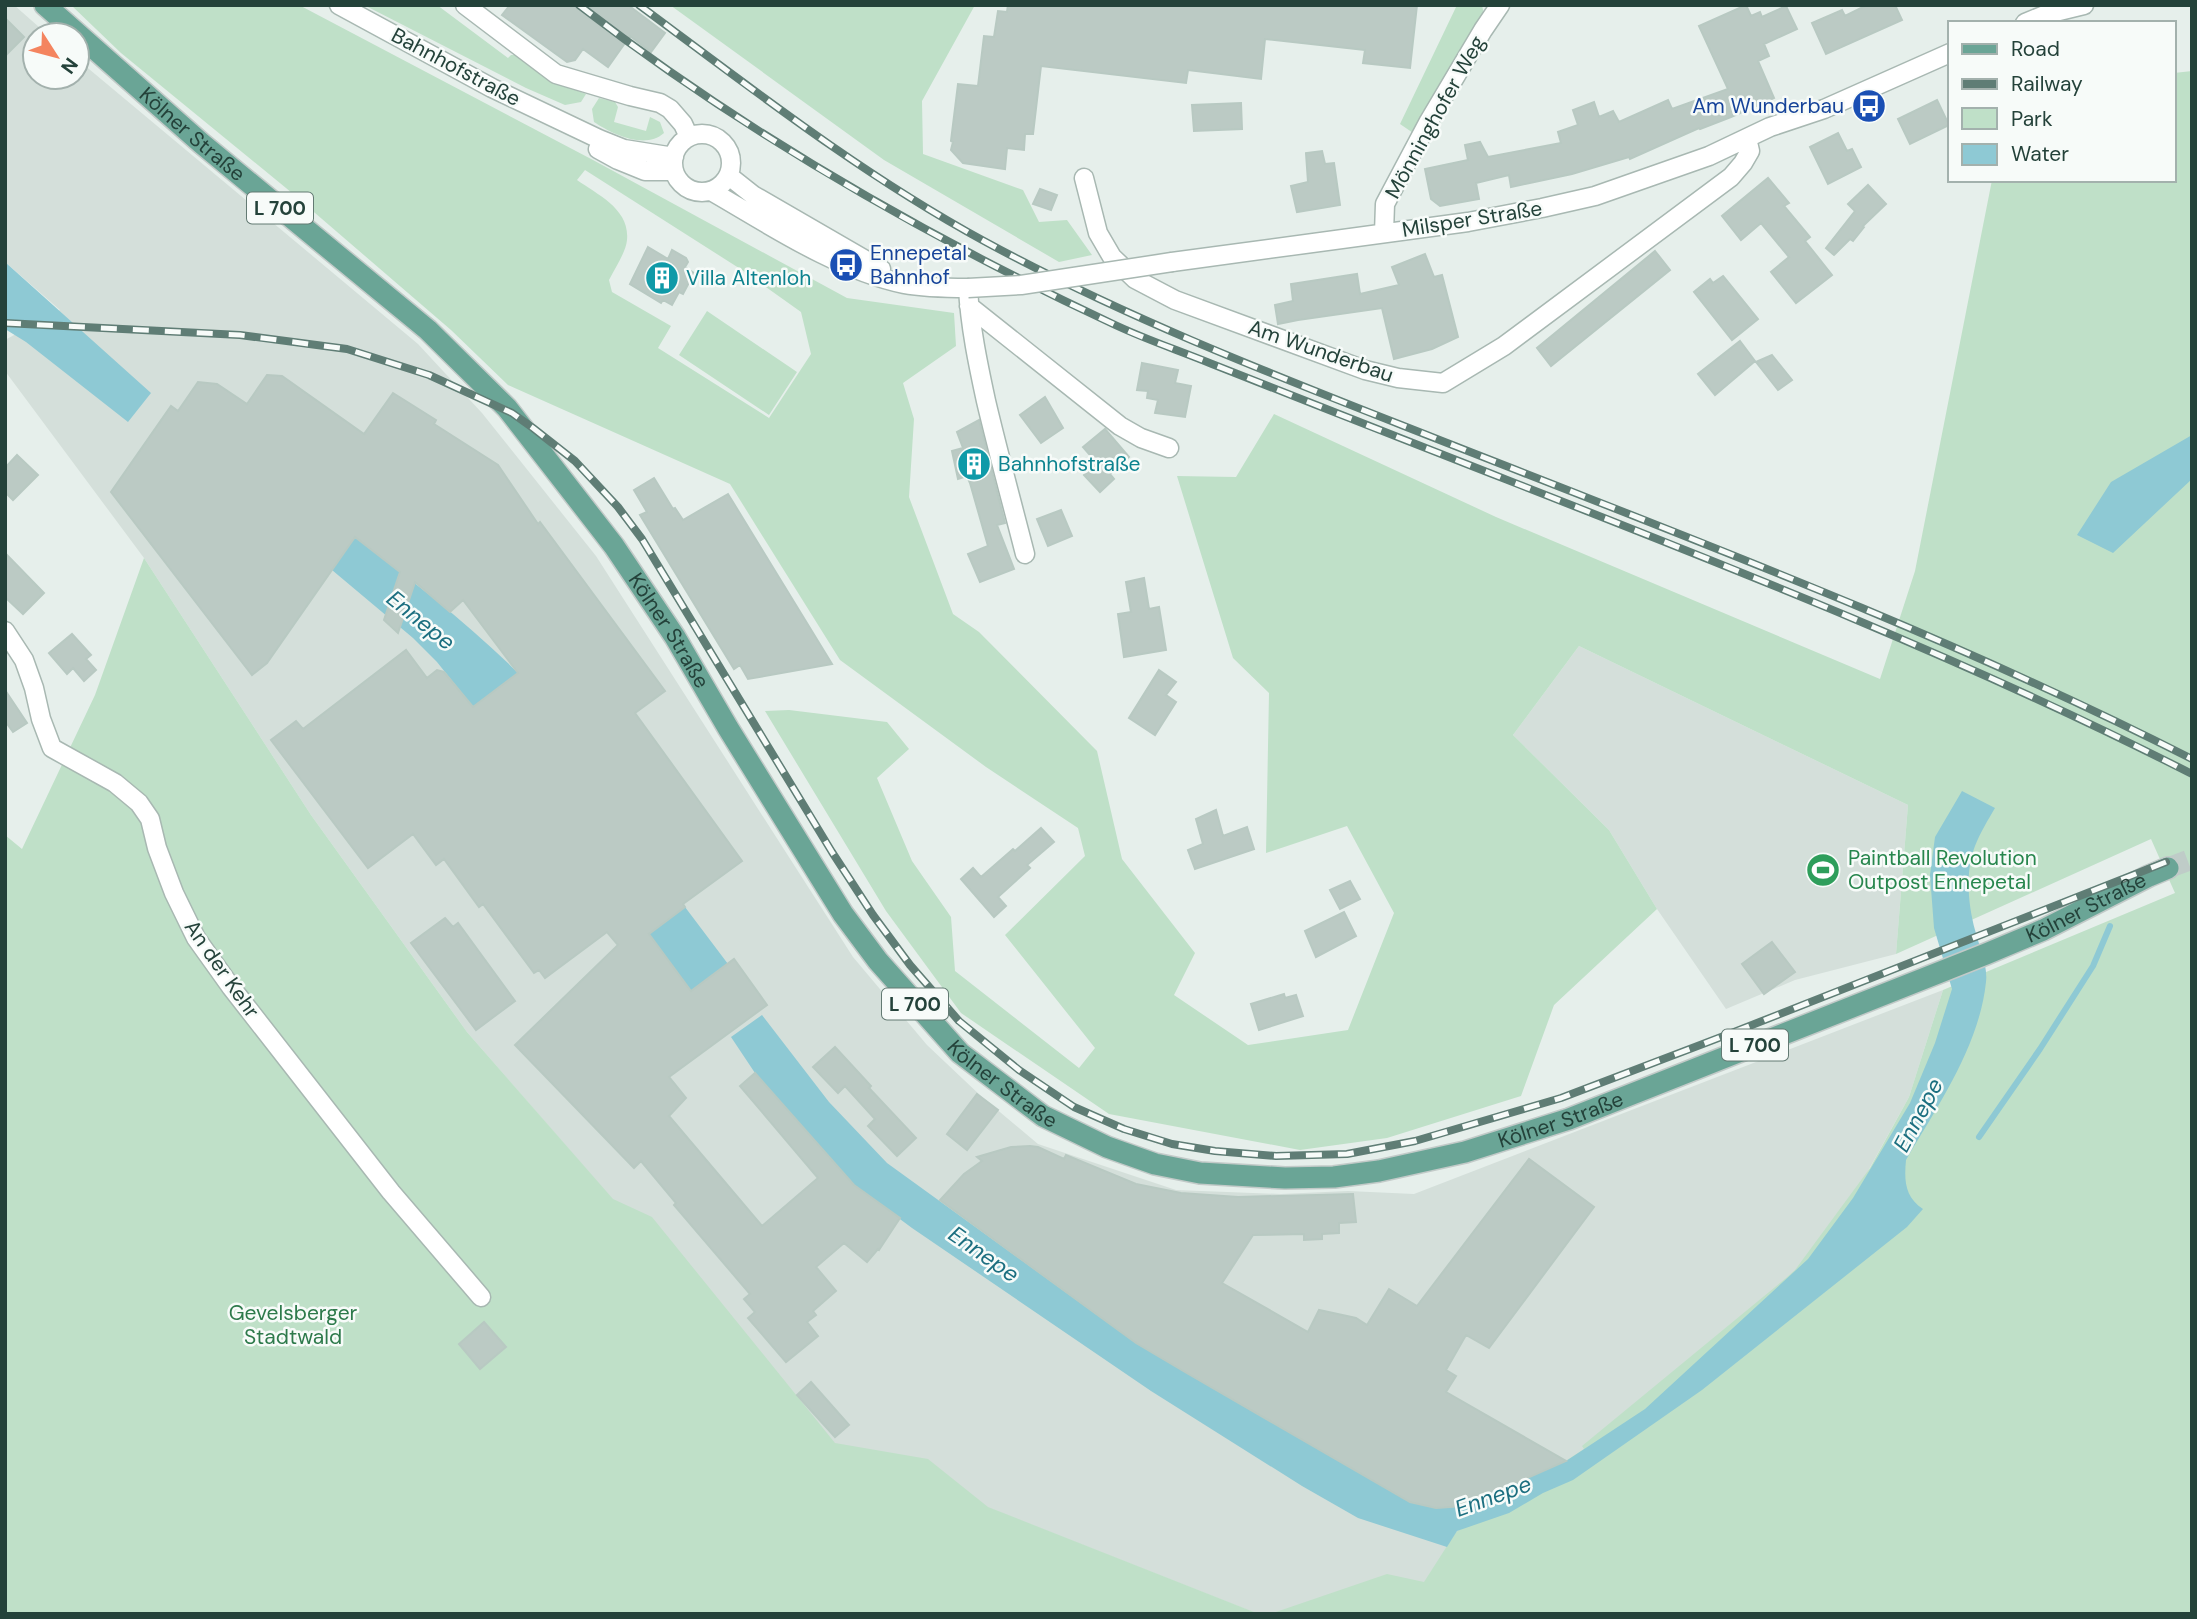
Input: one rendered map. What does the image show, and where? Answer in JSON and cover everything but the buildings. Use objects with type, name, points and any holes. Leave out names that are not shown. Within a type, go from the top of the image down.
[{"type":"main road","name":"Kölner Straße","points":[[45,5],[201,143],[428,330],[507,408],[614,546],[675,637],[843,914],[878,961],[960,1053],[1043,1115],[1107,1147],[1143,1160],[1200,1173],[1309,1177],[1334,1177],[1379,1171],[1465,1152],[1569,1119],[1986,954],[2043,930],[2168,868]]},
{"type":"street","name":"Bahnhofstraße","points":[[339,5],[536,109],[624,149],[674,164],[678,180],[684,187],[693,191],[711,191],[846,265],[903,284],[937,288],[968,297]]},
{"type":"street","name":"Bahnhofstraße","points":[[465,5],[556,74],[660,103],[670,109],[683,124],[689,137]]},
{"type":"street","name":"Mönninghofer Weg","points":[[1384,233],[1385,204],[1429,121],[1500,5]]},
{"type":"street","points":[[2030,21],[2084,5]]},
{"type":"street","name":"Milsper Straße","points":[[968,297],[1033,283],[1505,215],[1595,196],[1699,159],[1770,127],[1824,109],[1948,54]]},
{"type":"street","points":[[674,164],[682,142],[689,137],[706,134],[723,142],[731,158],[729,176],[719,188],[711,191]]},
{"type":"street","name":"Am Wunderbau","points":[[1084,178],[1098,233],[1112,257],[1135,279],[1175,300],[1365,370],[1398,378],[1443,383],[1504,346],[1731,177],[1750,151],[1747,138]]},
{"type":"street","name":"Bahnhofstraße","points":[[729,176],[753,195],[903,284]]},
{"type":"street","points":[[968,297],[1121,425],[1141,438],[1170,447]]},
{"type":"street","points":[[968,297],[979,367],[1025,554]]},
{"type":"street","name":"An der Kehr","points":[[5,631],[24,660],[52,748],[115,783],[139,803],[150,819],[174,893],[196,938],[391,1192],[481,1297]]},
{"type":"shaded area","points":[[5,5],[14,5],[32,21],[21,21],[21,91],[91,91],[91,71],[418,344],[482,413],[596,556],[853,957],[927,1045],[982,1097],[1038,1144],[1176,1190],[1281,1194],[1348,1191],[1414,1194],[1943,990],[1909,1097],[1853,1198],[1808,1259],[1645,1409],[1406,1614],[1258,1614],[824,1443],[467,1032],[311,815],[144,558],[5,371],[5,340],[60,310],[5,262]]},
{"type":"shaded area","name":"Paintball Revolution Outpost Ennepetal","points":[[1579,646],[1908,805],[1896,954],[1795,980],[1726,1009],[1657,909],[1609,830],[1513,735]]},
{"type":"green space","points":[[71,5],[299,5],[847,298],[954,313],[956,346],[903,383],[914,419],[909,497],[953,614],[979,632],[1097,751],[1122,859],[1195,953],[1174,995],[1248,1045],[1348,1030],[1394,913],[1347,826],[1266,853],[1269,693],[1233,658],[1177,476],[1236,477],[1274,414],[1496,517],[1880,679],[1915,571],[1992,182],[2176,182],[2176,73],[2192,71],[2192,1614],[1270,1614],[1387,1574],[1424,1582],[1456,1532],[1584,1449],[1582,1446],[1786,1278],[1795,1270],[1870,1168],[1909,1097],[1943,990],[2175,893],[2151,839],[1896,954],[1908,805],[1579,646],[1513,735],[1609,830],[1657,909],[1554,1005],[1521,1096],[1387,1138],[1300,1150],[1109,1114],[961,1013],[886,911],[765,711],[789,710],[887,722],[909,749],[877,778],[912,861],[951,917],[955,971],[1079,1068],[1095,1048],[1005,935],[1085,856],[1078,828],[986,767],[840,660],[730,484],[508,385],[451,330],[286,188],[121,53],[91,24],[91,21]],"holes":[[[585,170],[742,270],[801,312],[811,354],[769,418],[658,348],[671,326],[612,292],[609,280],[625,250],[627,240],[627,229],[623,220],[618,211],[603,197],[577,180]]]},
{"type":"green space","points":[[364,5],[437,5],[508,58],[516,55],[552,81],[586,94],[581,102],[565,105],[526,88]]},
{"type":"green space","points":[[670,5],[975,5],[922,101],[923,154],[1023,190],[1039,222],[1067,220],[1092,255],[1059,262],[884,160]]},
{"type":"green space","points":[[1457,5],[1482,5],[1484,15],[1419,137],[1400,124]]},
{"type":"green space","points":[[599,98],[615,102],[618,107],[614,122],[646,131],[650,117],[660,122],[664,133],[656,138],[638,140],[601,127],[594,122],[592,109]]},
{"type":"green space","points":[[707,311],[797,372],[769,415],[679,355]]},
{"type":"green space","name":"Gevelsberger Stadtwald","points":[[144,558],[311,815],[467,1032],[613,1199],[652,1217],[835,1443],[928,1459],[988,1507],[1259,1614],[5,1614],[5,835],[22,849],[95,695]]},
{"type":"water","points":[[5,262],[151,393],[128,422],[26,342],[5,329]]},
{"type":"water","points":[[2192,435],[2192,479],[2113,553],[2077,535],[2111,482]]},
{"type":"water","name":"Ennepe","points":[[355,537],[459,619],[518,673],[473,707],[437,662],[413,638],[332,570]]},
{"type":"water","name":"Ennepe","points":[[1962,791],[1995,808],[1975,846],[1969,877],[1971,910],[1984,962],[1986,982],[1982,1006],[1966,1052],[1944,1097],[1906,1160],[1905,1175],[1909,1194],[1923,1209],[1907,1227],[1702,1390],[1573,1480],[1543,1493],[1509,1513],[1457,1531],[1447,1547],[1358,1518],[1302,1486],[1151,1391],[912,1228],[854,1185],[755,1073],[731,1037],[762,1015],[829,1102],[887,1163],[1136,1343],[1410,1502],[1436,1508],[1464,1506],[1566,1461],[1645,1409],[1808,1259],[1853,1198],[1910,1103],[1935,1043],[1952,989],[1934,928],[1930,875],[1935,837]]},
{"type":"water","points":[[685,907],[728,964],[691,991],[649,934]]},
{"type":"waterway","points":[[1979,1137],[2093,966],[2110,926]]},
{"type":"tunnel","points":[[2168,868],[2192,859]]},
{"type":"railway","points":[[579,5],[705,96],[836,179],[972,254],[1111,323],[1807,599],[2001,683],[2192,774]]},
{"type":"railway","points":[[639,5],[850,159],[938,215],[1041,271],[1157,325],[1275,375],[1920,632],[2192,759]]},
{"type":"railway","points":[[5,323],[240,335],[347,349],[429,375],[512,413],[575,461],[618,507],[642,539],[873,915],[910,965],[959,1021],[1019,1070],[1074,1107],[1124,1129],[1172,1144],[1276,1156],[1347,1154],[1415,1141],[1561,1098],[2166,862]]},
{"type":"place","name":"Am Wunderbau","points":[[1869,106]]},
{"type":"place","name":"Ennepetal Bahnhof","points":[[846,265]]},
{"type":"place","name":"Villa Altenloh","points":[[662,278]]},
{"type":"place","name":"Bahnhofstraße","points":[[974,464]]},
{"type":"place","name":"Paintball Revolution Outpost Ennepetal","points":[[1823,870]]}]
